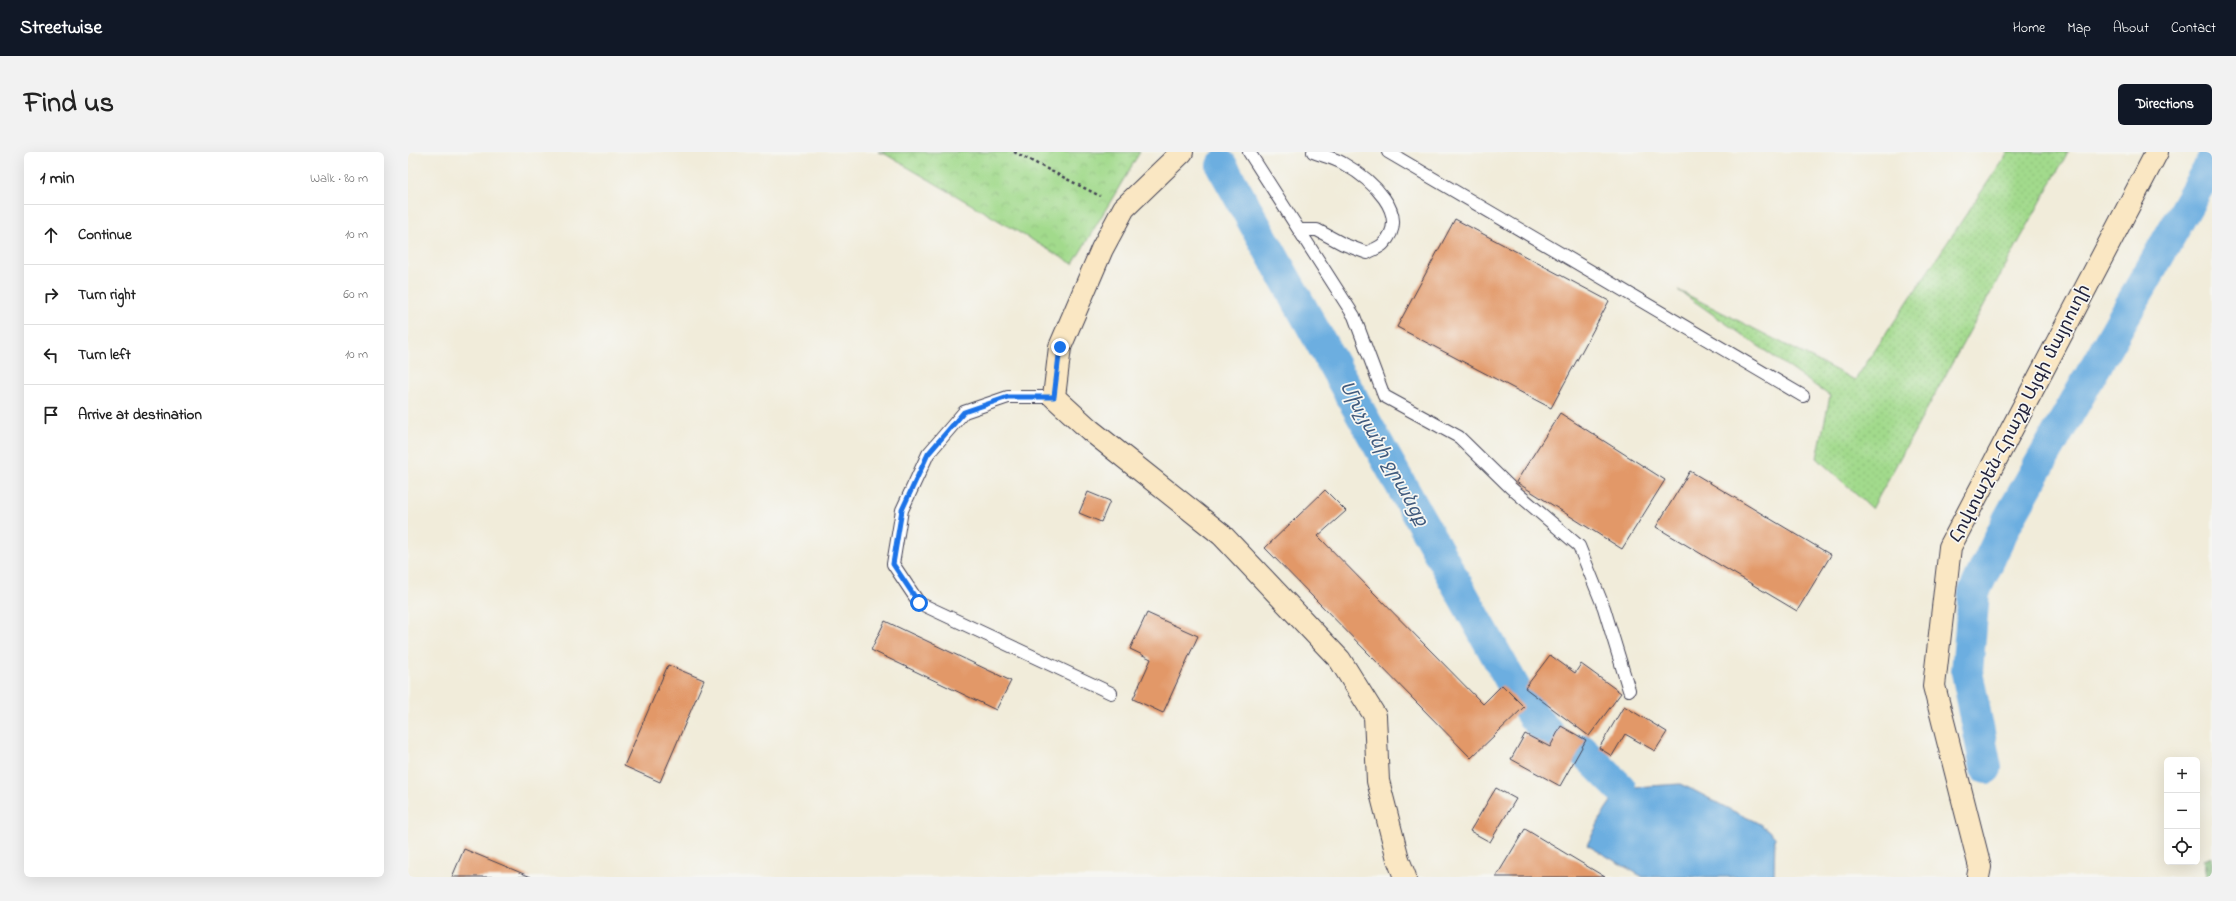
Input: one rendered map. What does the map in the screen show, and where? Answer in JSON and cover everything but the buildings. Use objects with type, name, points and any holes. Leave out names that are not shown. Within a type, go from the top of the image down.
[{"type":"street","points":[[1182,152],[1124,208],[1102,249],[1060,347],[1054,397],[1090,430],[1222,535],[1340,660],[1375,716],[1378,781],[1398,859],[1405,877]]},
{"type":"street","name":"Հովտաշեն-Հրաշք Այգի մայրուղի","points":[[1978,877],[1980,868],[1934,686],[1950,547],[2157,152]]},
{"type":"lane","points":[[1249,152],[1354,316],[1384,396],[1459,437],[1512,488],[1579,546],[1604,608],[1629,690]]},
{"type":"lane","points":[[1299,230],[1317,230],[1343,244],[1367,253],[1383,244],[1393,230],[1391,206],[1373,185],[1344,163],[1313,152]]},
{"type":"lane","points":[[1388,152],[1803,396]]},
{"type":"lane","points":[[1054,397],[1008,397],[964,412],[928,454],[902,510],[893,564],[919,603],[1111,693]]},
{"type":"path","points":[[1014,152],[1124,208]]},
{"type":"green space","points":[[878,152],[1140,152],[1073,264],[885,154]]},
{"type":"green space","points":[[2008,152],[2068,152],[1872,509],[1817,458],[1830,396],[1678,290],[1855,380]]},
{"type":"green space","points":[[2212,857],[2212,877],[2206,877],[2203,860]]},
{"type":"water","points":[[1680,784],[1756,822],[1770,832],[1775,837],[1774,877],[1643,877],[1587,845],[1605,810],[1620,788]]},
{"type":"waterway","points":[[1986,768],[1967,672],[1974,592],[2008,520],[2212,162]]},
{"type":"waterway","name":"Մխչյանի ջրանցք","points":[[1222,166],[1517,692],[1532,715],[1551,736]]},
{"type":"waterway","name":"Մխչյանի ջրանցք","points":[[1582,750],[1620,788]]},
{"type":"route","points":[[919,603],[893,564],[902,510],[928,454],[964,412],[1008,397],[1054,397],[1060,347]]}]
